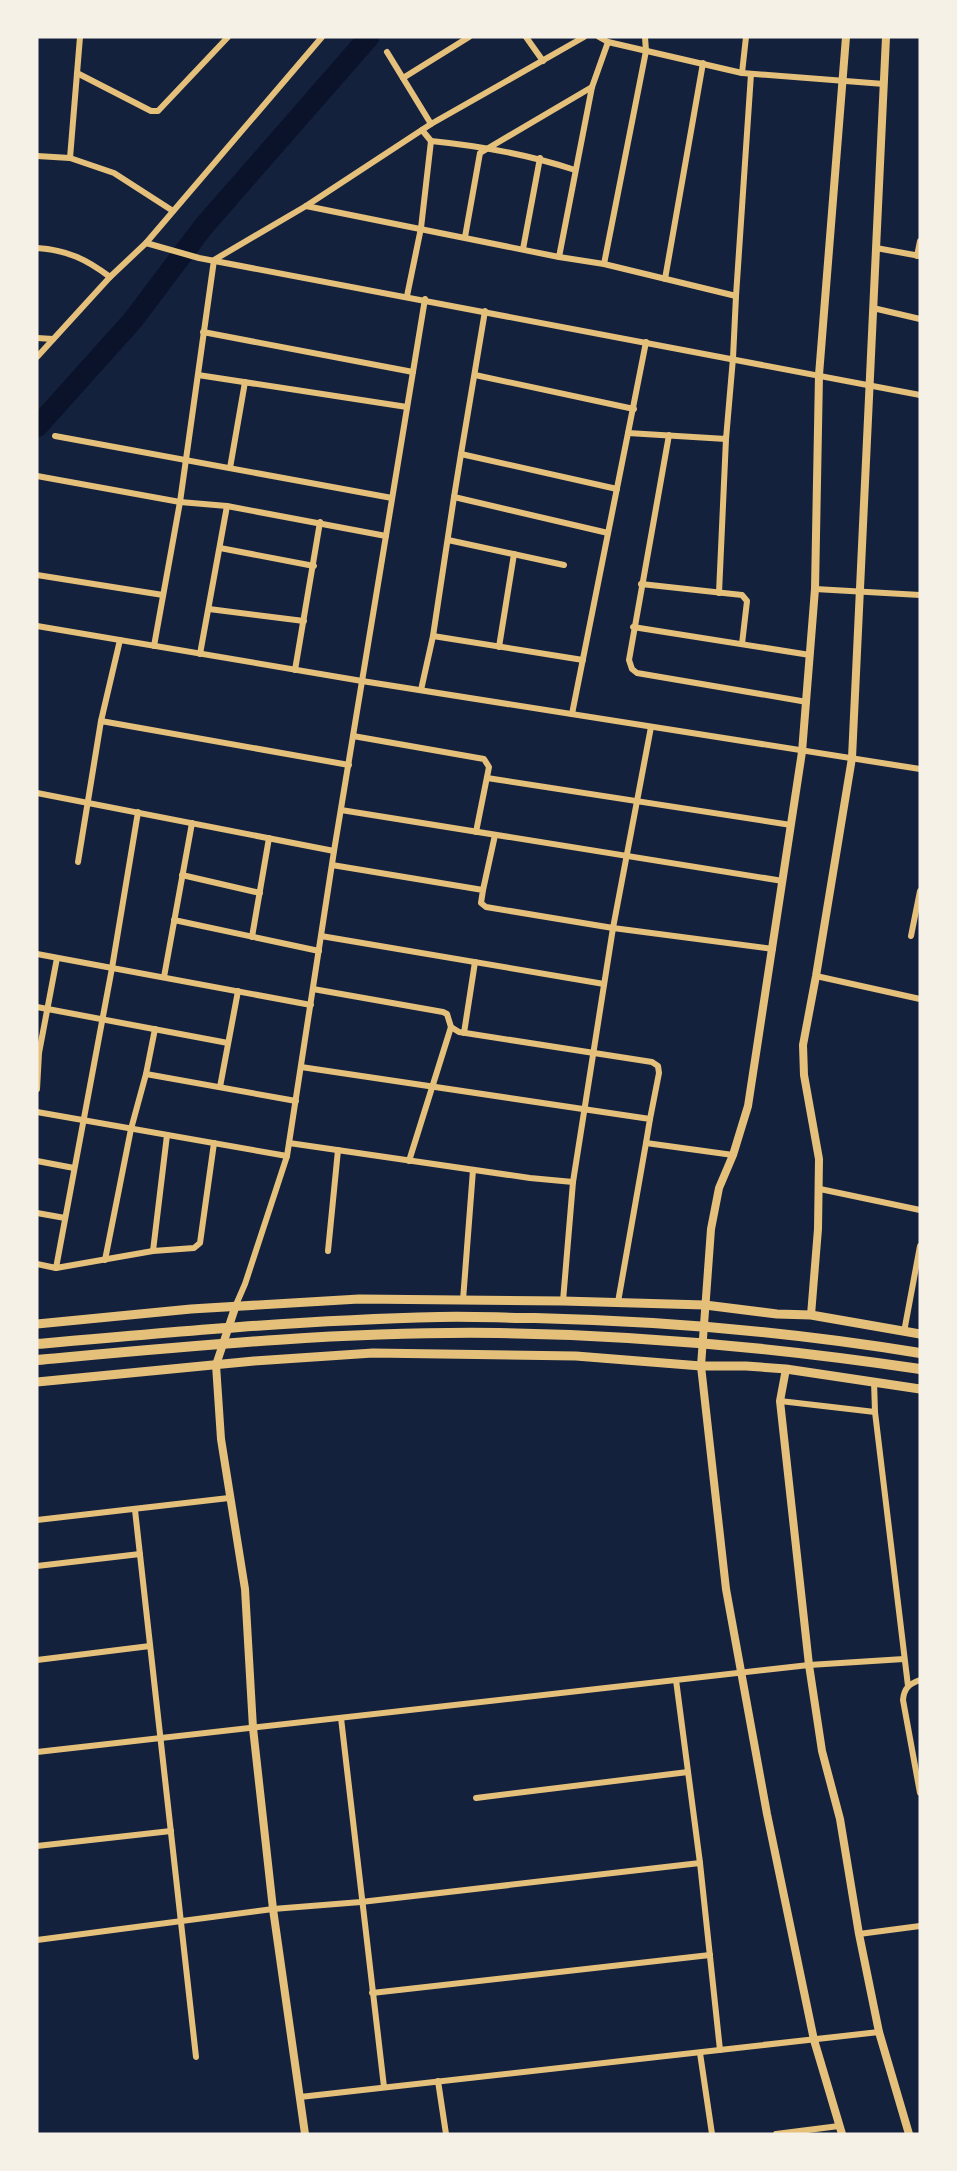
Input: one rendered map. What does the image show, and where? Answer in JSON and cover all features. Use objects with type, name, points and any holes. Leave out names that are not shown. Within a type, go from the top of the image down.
[{"type":"highway","points":[[37,1344],[283,1322],[442,1317],[622,1321],[751,1331],[920,1353]]},
{"type":"highway","points":[[37,1360],[305,1338],[498,1333],[607,1336],[749,1346],[920,1369]]},
{"type":"main road","points":[[37,1324],[191,1309],[359,1299],[563,1301],[705,1305],[811,1315],[920,1334]]},
{"type":"main road","points":[[37,1382],[373,1353],[576,1356],[701,1366],[786,1369],[920,1389]]},
{"type":"street","points":[[71,158],[80,37]]},
{"type":"street","points":[[77,73],[151,111],[158,111],[228,37]]},
{"type":"street","points":[[37,356],[110,277],[146,243],[322,37]]},
{"type":"street","points":[[404,78],[469,37]]},
{"type":"street","points":[[526,37],[543,61]]},
{"type":"street","points":[[214,260],[306,206],[422,130],[583,37]]},
{"type":"street","points":[[599,37],[608,42],[742,73],[884,84]]},
{"type":"street","points":[[604,264],[646,51],[645,37]]},
{"type":"street","points":[[742,73],[746,37]]},
{"type":"street","points":[[776,2134],[840,2130],[814,2040],[741,1673],[726,1589],[701,1366],[711,1229],[719,1188],[748,1107],[802,752],[815,589],[819,375],[846,37]]},
{"type":"street","points":[[811,1315],[820,1189],[819,1159],[804,1075],[803,1045],[852,758],[886,37]]},
{"type":"street","points":[[559,257],[592,87],[608,42]]},
{"type":"street","points":[[387,52],[432,124]]},
{"type":"street","points":[[665,279],[703,63]]},
{"type":"street","points":[[719,593],[726,439],[751,74]]},
{"type":"street","points":[[465,237],[480,153],[592,87]]},
{"type":"street","points":[[422,130],[431,141],[488,147],[540,158],[575,170]]},
{"type":"street","points":[[407,296],[421,228],[431,141]]},
{"type":"street","points":[[37,156],[71,158],[114,173],[173,211]]},
{"type":"street","points":[[523,249],[540,158]]},
{"type":"street","points":[[306,206],[604,264],[736,296]]},
{"type":"street","points":[[876,248],[919,256],[920,241]]},
{"type":"street","points":[[146,243],[199,258],[920,395]]},
{"type":"street","points":[[37,248],[49,248],[89,261],[110,277]]},
{"type":"street","points":[[154,646],[180,502],[214,260]]},
{"type":"street","points":[[305,2134],[274,1909],[253,1728],[245,1589],[221,1439],[216,1365],[287,1156],[425,299]]},
{"type":"street","points":[[873,308],[920,319]]},
{"type":"street","points":[[421,690],[433,636],[485,311]]},
{"type":"street","points":[[204,332],[413,372]]},
{"type":"street","points":[[37,338],[53,339]]},
{"type":"street","points":[[572,714],[646,342]]},
{"type":"street","points":[[198,375],[407,407]]},
{"type":"street","points":[[475,375],[634,410]]},
{"type":"street","points":[[230,468],[245,382]]},
{"type":"street","points":[[628,433],[726,439]]},
{"type":"street","points":[[669,435],[633,627],[629,660],[632,669],[637,673],[807,702]]},
{"type":"street","points":[[55,436],[392,498]]},
{"type":"street","points":[[461,454],[617,489]]},
{"type":"street","points":[[37,476],[180,502],[227,506],[386,536]]},
{"type":"street","points":[[454,497],[608,533]]},
{"type":"street","points":[[200,654],[227,506]]},
{"type":"street","points":[[295,670],[320,522]]},
{"type":"street","points":[[448,540],[564,565]]},
{"type":"street","points":[[220,548],[314,566]]},
{"type":"street","points":[[499,647],[514,554]]},
{"type":"street","points":[[37,575],[163,595]]},
{"type":"street","points":[[641,584],[738,594],[747,601],[742,644]]},
{"type":"street","points":[[815,589],[920,595]]},
{"type":"street","points":[[209,609],[304,621]]},
{"type":"street","points":[[37,626],[362,681],[920,769]]},
{"type":"street","points":[[633,627],[810,654]]},
{"type":"street","points":[[433,636],[583,660]]},
{"type":"street","points":[[78,862],[102,721],[120,640]]},
{"type":"street","points":[[102,721],[349,765]]},
{"type":"street","points":[[563,1301],[573,1182],[613,928],[651,727]]},
{"type":"street","points":[[354,736],[484,760],[489,767],[476,832]]},
{"type":"street","points":[[487,779],[791,825]]},
{"type":"street","points":[[37,793],[334,851]]},
{"type":"street","points":[[341,810],[783,881]]},
{"type":"street","points":[[56,1268],[138,812]]},
{"type":"street","points":[[163,977],[192,823]]},
{"type":"street","points":[[495,835],[481,903],[486,906],[613,928],[773,949]]},
{"type":"street","points":[[252,937],[269,838]]},
{"type":"street","points":[[332,865],[483,890]]},
{"type":"street","points":[[182,875],[260,893]]},
{"type":"street","points":[[911,936],[920,891]]},
{"type":"street","points":[[174,920],[319,951]]},
{"type":"street","points":[[321,936],[604,984]]},
{"type":"street","points":[[37,954],[311,1004]]},
{"type":"street","points":[[37,1089],[38,1054],[57,958]]},
{"type":"street","points":[[464,1033],[475,962]]},
{"type":"street","points":[[816,976],[920,999]]},
{"type":"street","points":[[313,989],[447,1014],[451,1027],[409,1161]]},
{"type":"street","points":[[220,1087],[238,991]]},
{"type":"street","points":[[37,1007],[228,1043]]},
{"type":"street","points":[[451,1027],[464,1033],[652,1062],[658,1066],[659,1073],[618,1302]]},
{"type":"street","points":[[105,1260],[131,1129],[155,1029]]},
{"type":"street","points":[[301,1067],[650,1119]]},
{"type":"street","points":[[146,1074],[296,1101]]},
{"type":"street","points":[[37,1112],[287,1156]]},
{"type":"street","points":[[153,1251],[167,1135]]},
{"type":"street","points":[[37,1264],[56,1268],[153,1251],[194,1248],[200,1243],[214,1143]]},
{"type":"street","points":[[289,1143],[573,1182]]},
{"type":"street","points":[[646,1143],[733,1155]]},
{"type":"street","points":[[328,1251],[338,1150]]},
{"type":"street","points":[[37,1161],[74,1168]]},
{"type":"street","points":[[463,1300],[473,1170]]},
{"type":"street","points":[[820,1189],[920,1210]]},
{"type":"street","points":[[37,1213],[65,1218]]},
{"type":"street","points":[[904,1332],[920,1246]]},
{"type":"street","points":[[786,1369],[780,1401],[809,1665],[822,1751],[840,1819],[879,2032],[909,2134]]},
{"type":"street","points":[[874,1381],[875,1412],[908,1686]]},
{"type":"street","points":[[780,1401],[875,1412]]},
{"type":"street","points":[[37,1520],[229,1498]]},
{"type":"street","points":[[135,1510],[196,2057]]},
{"type":"street","points":[[37,1566],[140,1554]]},
{"type":"street","points":[[37,1660],[150,1646]]},
{"type":"street","points":[[37,1752],[809,1665],[904,1659]]},
{"type":"street","points":[[676,1680],[700,1863],[720,2050]]},
{"type":"street","points":[[920,1680],[908,1686],[903,1700],[920,1793]]},
{"type":"street","points":[[341,1718],[384,2087]]},
{"type":"street","points":[[476,1798],[688,1772]]},
{"type":"street","points":[[37,1846],[171,1831]]},
{"type":"street","points":[[37,1940],[274,1909],[361,1902],[700,1863]]},
{"type":"street","points":[[859,1934],[920,1926]]},
{"type":"street","points":[[372,1993],[710,1955]]},
{"type":"street","points":[[300,2097],[879,2032]]},
{"type":"street","points":[[700,2053],[712,2134]]},
{"type":"street","points":[[438,2081],[446,2134]]},
{"type":"waterway","points":[[37,427],[133,320],[203,227],[369,37]]}]
